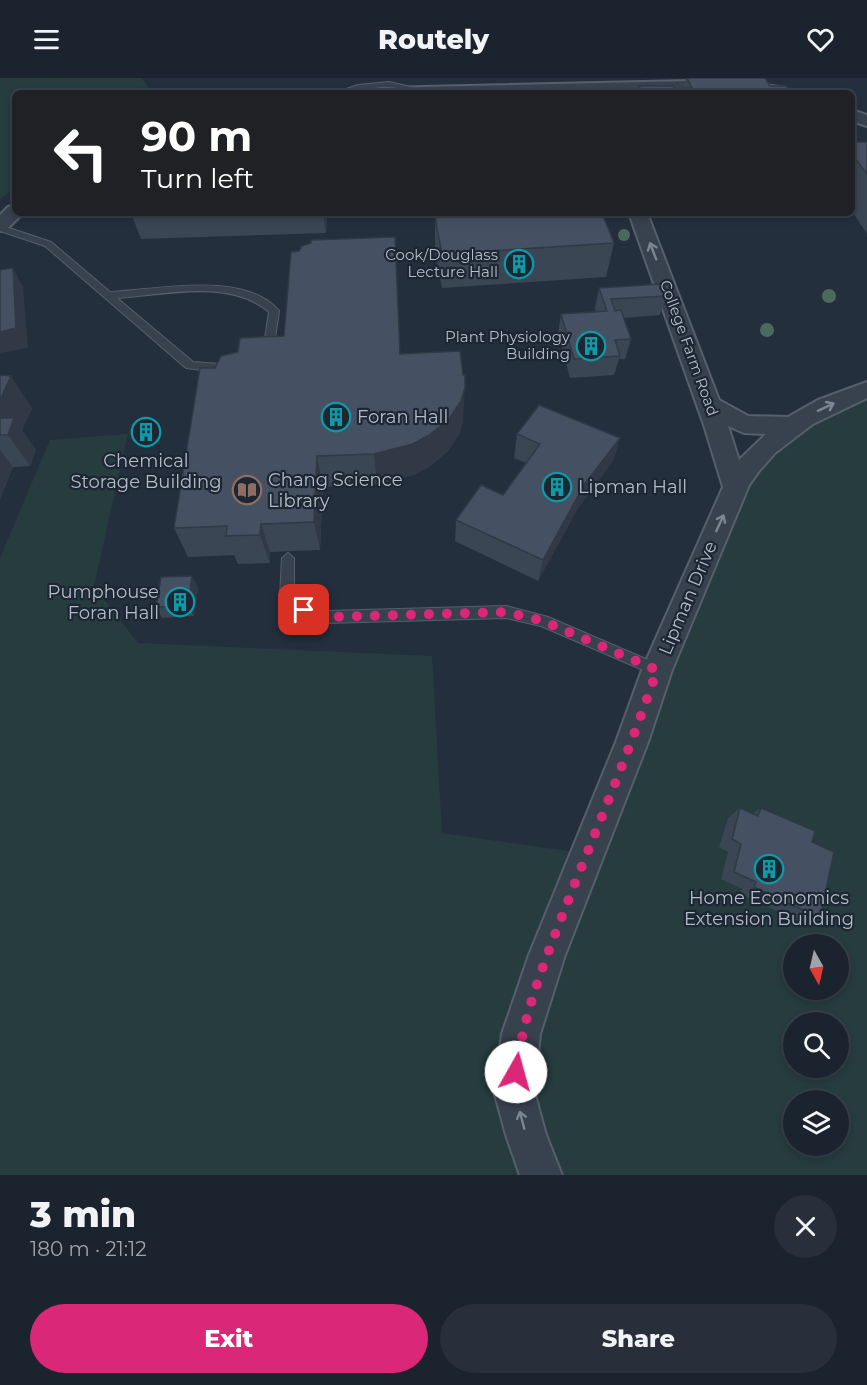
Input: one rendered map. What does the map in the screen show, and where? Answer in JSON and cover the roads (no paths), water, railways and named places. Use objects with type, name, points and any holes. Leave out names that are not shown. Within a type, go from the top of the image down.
[{"type":"street","points":[[476,90],[591,86],[732,86],[762,90]]},
{"type":"street","points":[[0,226],[12,215]]},
{"type":"street","name":"College Farm Road","points":[[639,216],[716,425],[735,485]]},
{"type":"street","name":"Lipman Drive","points":[[541,1175],[526,1135],[514,1091],[521,1034],[547,955],[632,742],[657,670],[730,502],[735,485],[752,463],[791,426],[819,410],[867,390]]},
{"type":"street","points":[[708,405],[744,424],[791,426]]},
{"type":"lane","points":[[347,90],[358,86],[403,85],[414,90]]},
{"type":"lane","points":[[0,226],[48,244],[190,365],[219,368],[244,361],[262,352],[270,338],[274,311],[266,303],[247,294],[206,289],[108,295]]},
{"type":"lane","points":[[288,558],[287,597],[304,610],[326,617],[506,612],[543,621],[657,670]]},
{"type":"place","name":"Cook/Douglass Lecture Hall","points":[[519,264]]},
{"type":"place","name":"Plant Physiology Building","points":[[591,346]]},
{"type":"place","name":"Foran Hall","points":[[336,417]]},
{"type":"place","name":"Chemical Storage Building","points":[[146,432]]},
{"type":"place","name":"Lipman Hall","points":[[557,487]]},
{"type":"place","name":"Chang Science Library","points":[[247,490]]},
{"type":"place","name":"Pumphouse Foran Hall","points":[[180,602]]},
{"type":"place","name":"Home Economics Extension Building","points":[[769,869]]}]
